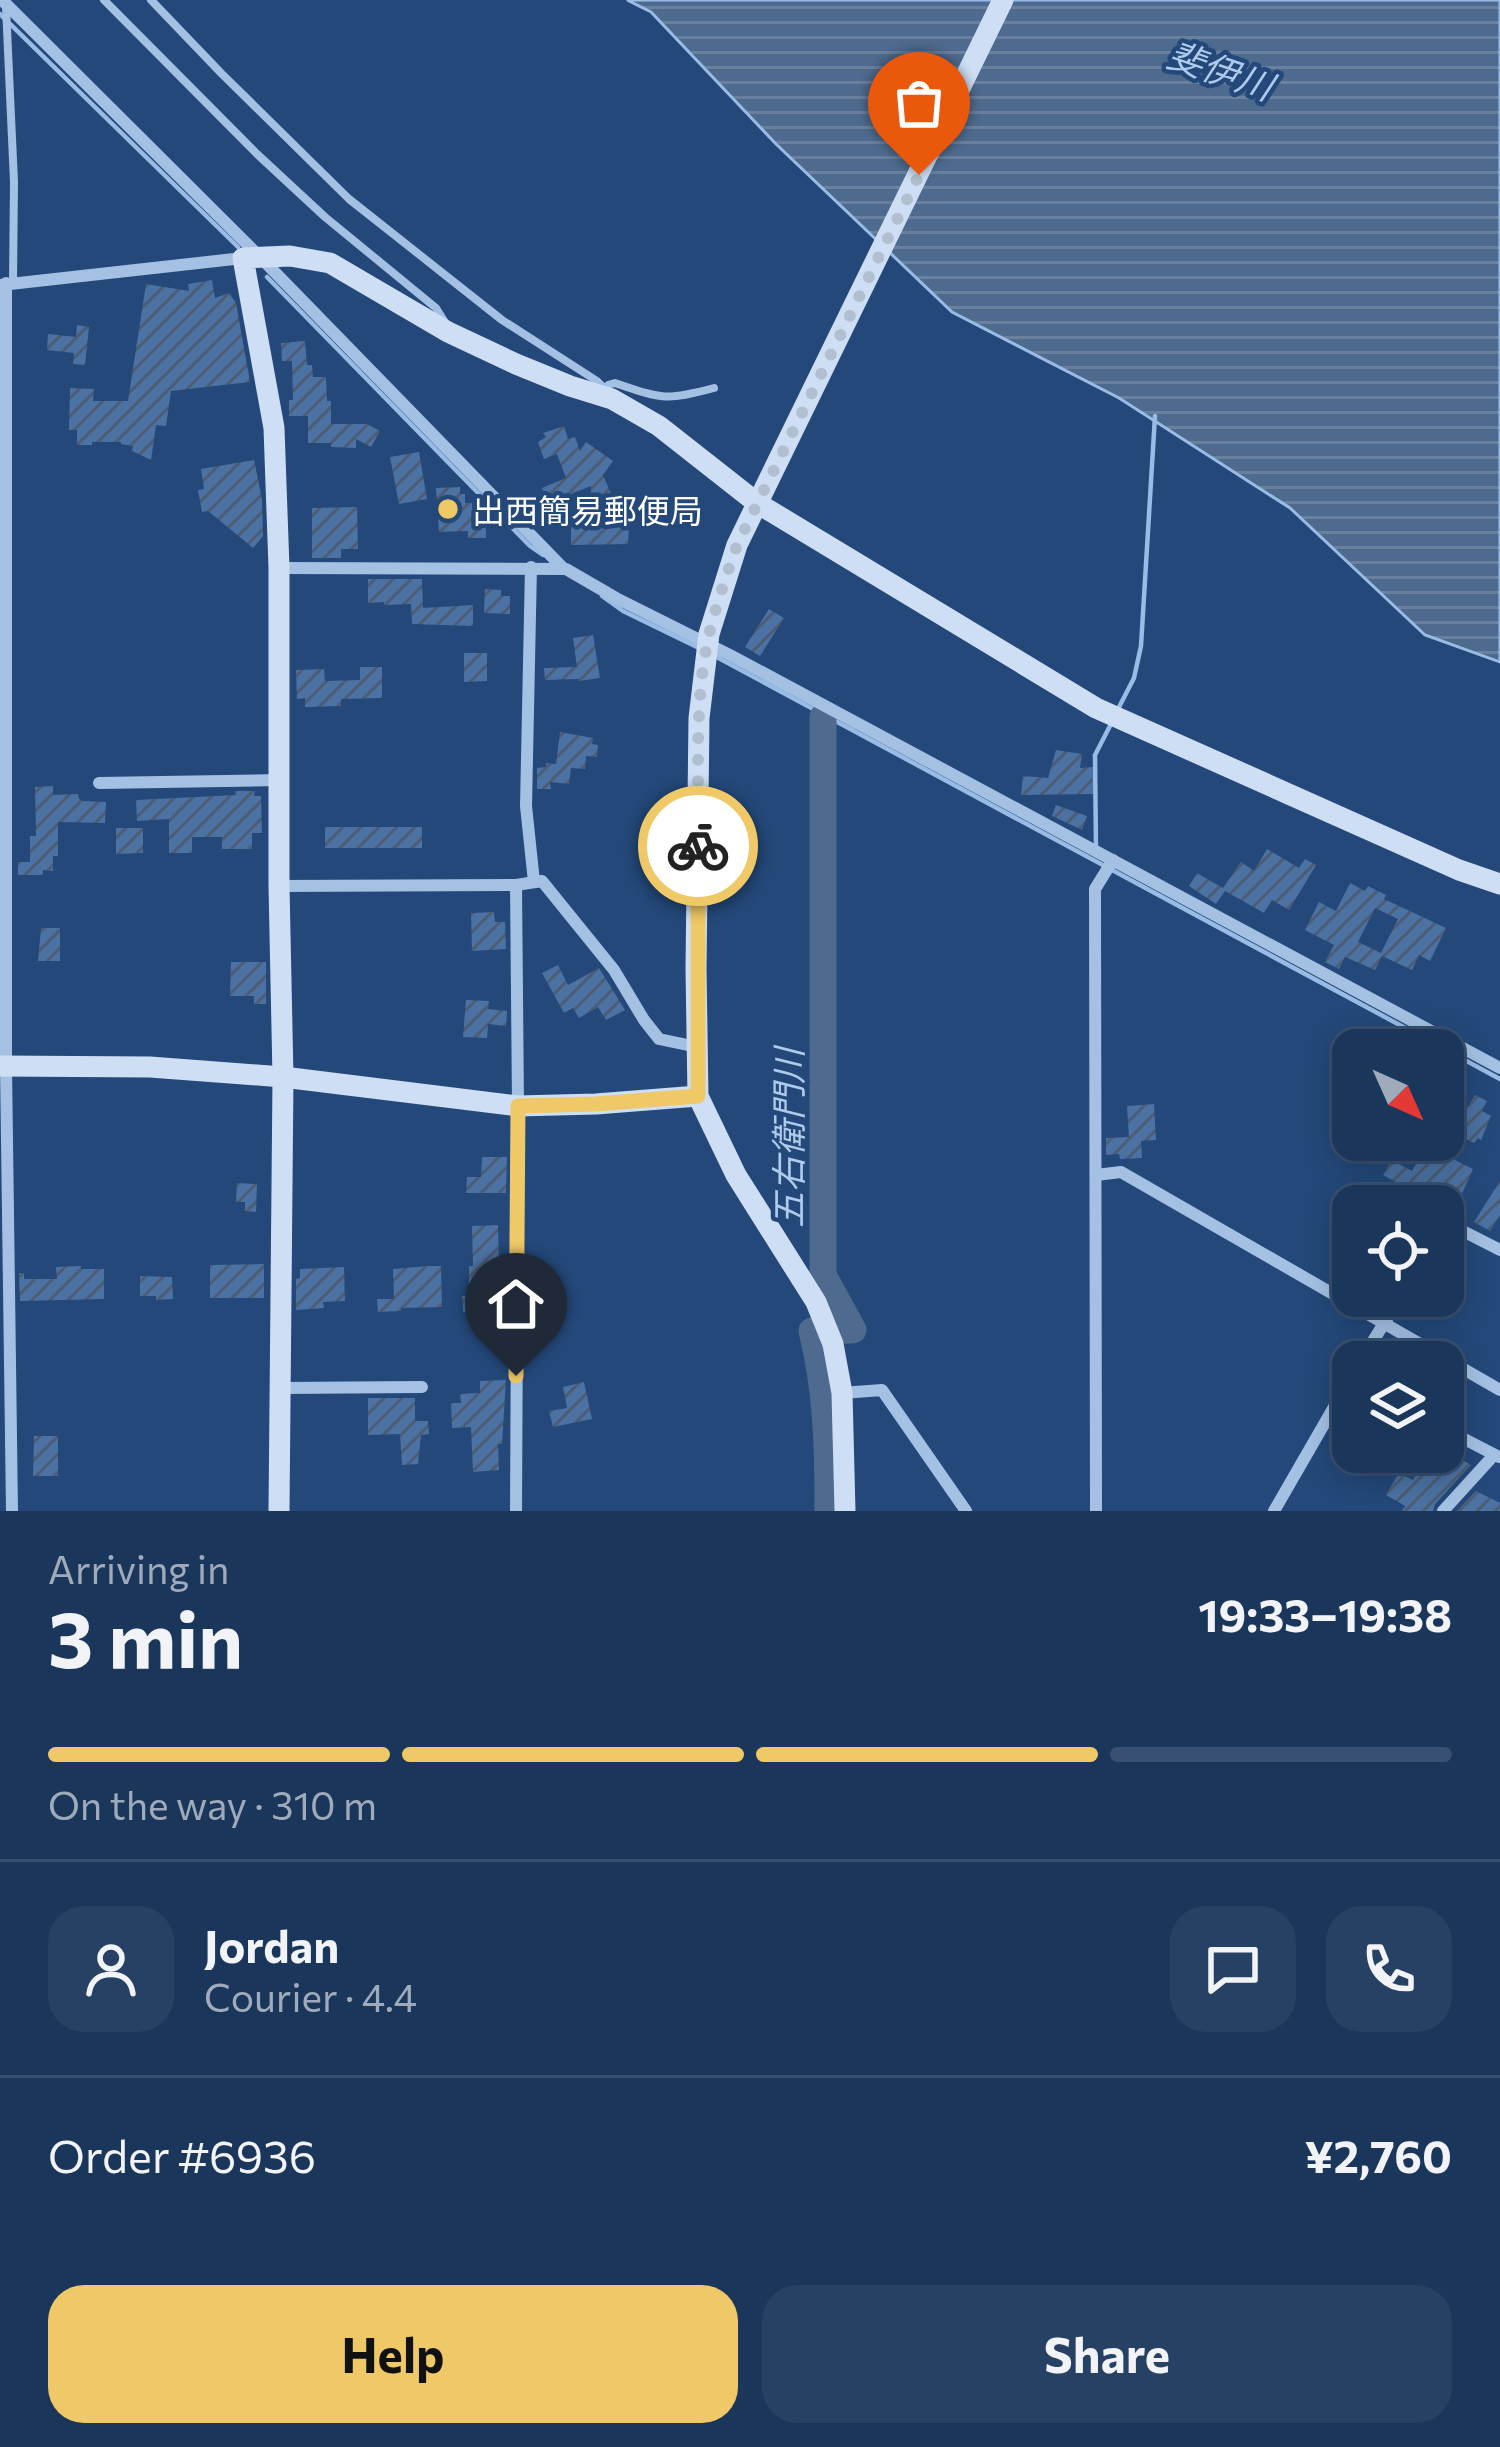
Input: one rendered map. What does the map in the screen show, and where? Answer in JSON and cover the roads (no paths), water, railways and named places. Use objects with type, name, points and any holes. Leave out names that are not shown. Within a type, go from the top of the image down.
[{"type":"street","points":[[845,1511],[842,1393],[833,1344],[816,1302],[736,1175],[698,1096],[699,718],[704,664],[737,545],[1003,0]]},
{"type":"street","points":[[5,4],[564,568],[1500,1068]]},
{"type":"street","points":[[252,257],[274,428],[279,568],[278,886],[284,1077],[279,1511]]},
{"type":"street","points":[[12,1511],[3,1066],[6,283],[252,257],[330,263],[448,332],[534,371],[610,396],[659,426],[758,503],[1096,708],[1500,884]]},
{"type":"street","points":[[531,567],[526,806],[534,883]]},
{"type":"street","points":[[279,568],[564,568]]},
{"type":"street","points":[[99,783],[279,780]]},
{"type":"street","points":[[1096,1511],[1095,889],[1113,860]]},
{"type":"street","points":[[278,886],[542,881],[614,970],[659,1039],[697,1047]]},
{"type":"street","points":[[515,1511],[516,885]]},
{"type":"street","points":[[3,1066],[150,1067],[284,1077],[518,1106],[698,1096]]},
{"type":"street","points":[[1096,1175],[1120,1172],[1500,1390]]},
{"type":"street","points":[[1464,1232],[1500,1250]]},
{"type":"street","points":[[1372,1341],[1386,1317]]},
{"type":"street","points":[[280,1388],[422,1387]]},
{"type":"street","points":[[842,1393],[882,1390],[966,1511]]},
{"type":"street","points":[[1274,1511],[1332,1411]]},
{"type":"street","points":[[1443,1511],[1497,1456],[1464,1439]]},
{"type":"lane","points":[[104,0],[325,218],[436,308],[448,332]]},
{"type":"lane","points":[[151,0],[349,199],[502,320],[597,381],[610,396]]},
{"type":"lane","points":[[5,4],[14,182],[6,283]]},
{"type":"lane","points":[[610,396],[608,385],[615,383],[665,398],[714,388]]},
{"type":"water","name":"斐伊川","points":[[627,0],[1500,0],[1500,662],[1425,635],[1290,508],[1119,398],[952,312],[776,144],[651,12]]},
{"type":"waterway","points":[[0,14],[238,247]]},
{"type":"waterway","points":[[267,277],[543,555]]},
{"type":"waterway","points":[[1117,711],[1134,678],[1141,646],[1155,416]]},
{"type":"waterway","points":[[602,596],[697,647]]},
{"type":"waterway","points":[[713,655],[1500,1079]]},
{"type":"waterway","name":"五右衛門川","points":[[823,717],[823,1275],[853,1330],[812,1331],[824,1398],[828,1511]]},
{"type":"waterway","points":[[1096,850],[1095,755],[1112,722]]},
{"type":"place","name":"出西簡易郵便局","points":[[448,509]]}]
